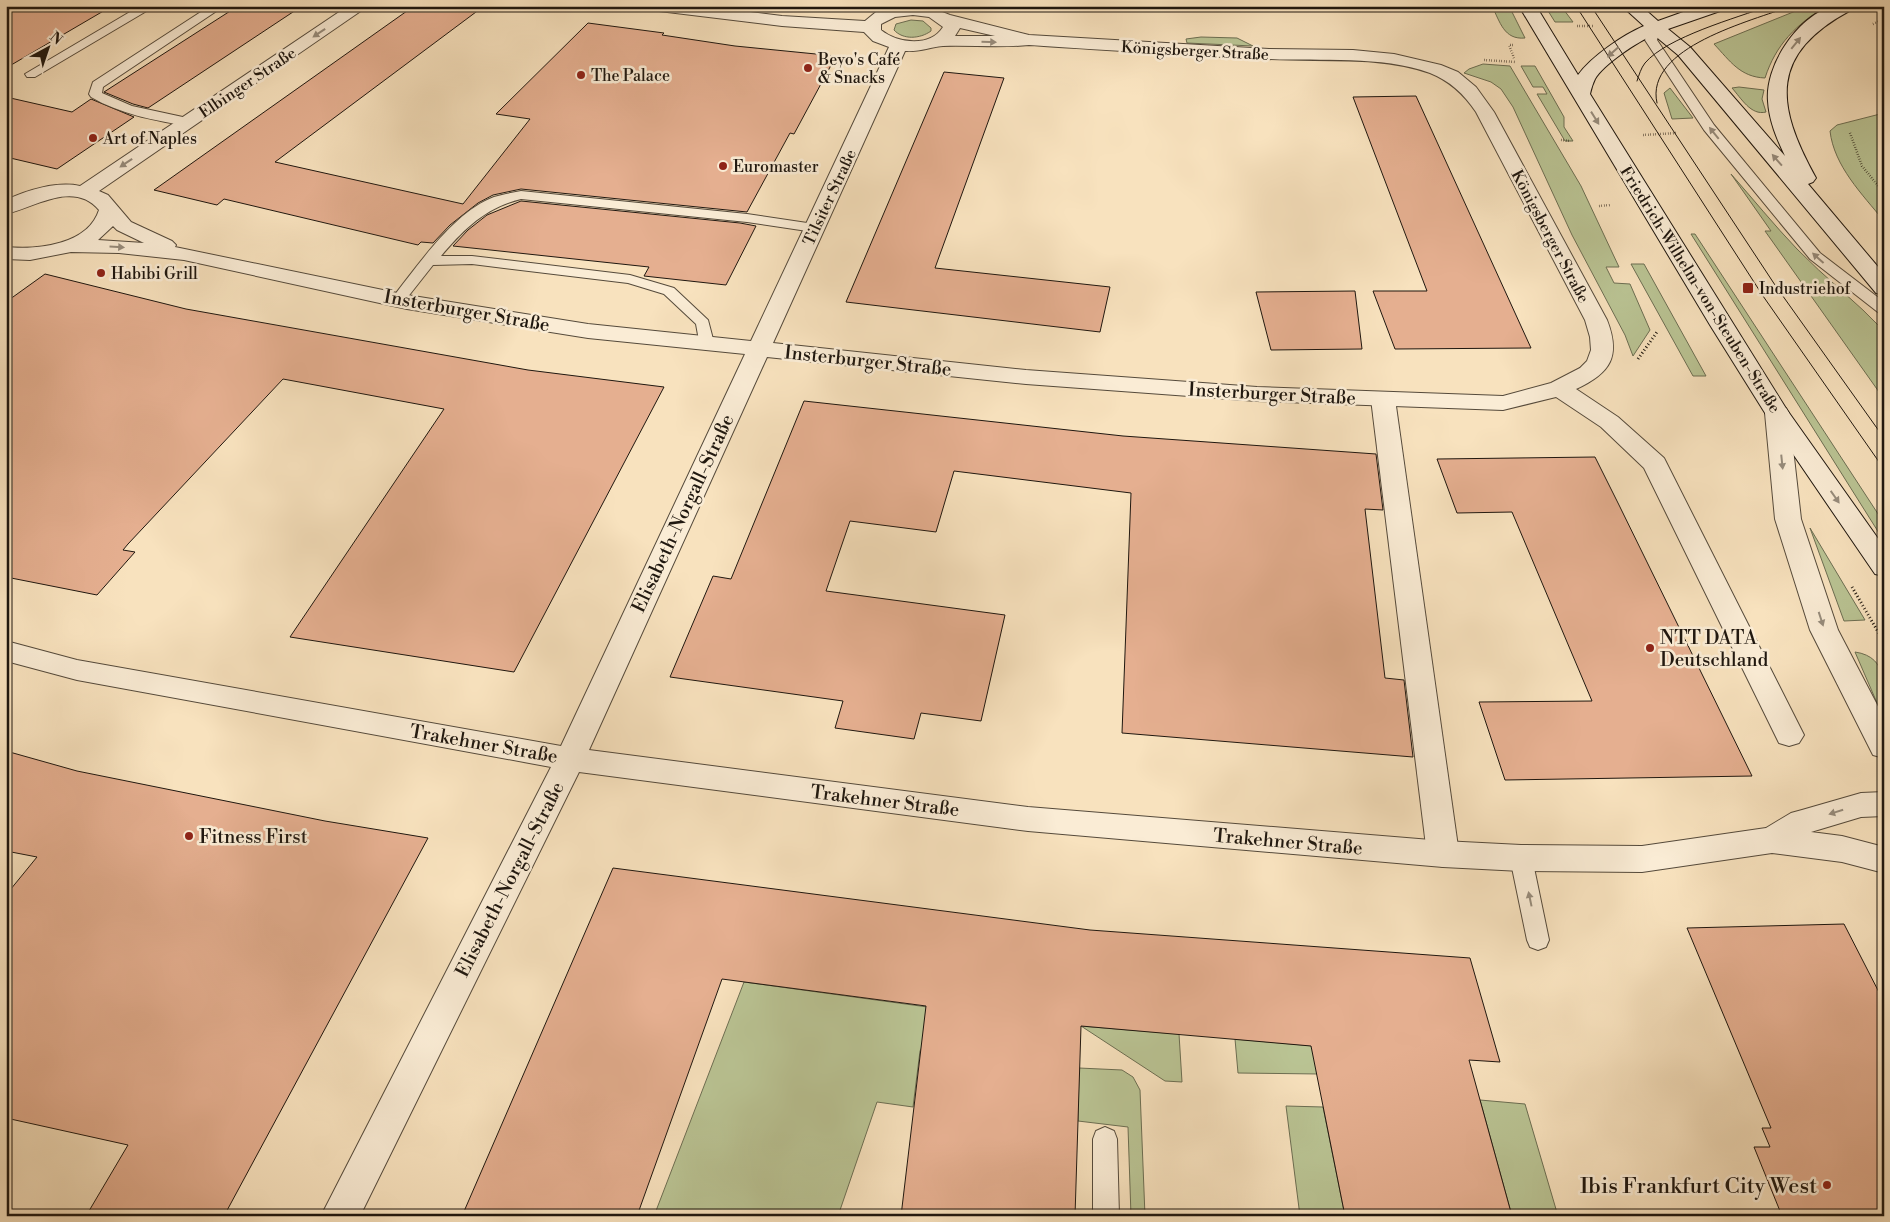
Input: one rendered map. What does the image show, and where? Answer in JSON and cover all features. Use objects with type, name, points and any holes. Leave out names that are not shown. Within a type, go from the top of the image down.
[{"type":"street","name":"Elbinger Straße","points":[[84,192],[360,6]]},
{"type":"street","points":[[659,6],[782,21],[871,27]]},
{"type":"street","name":"Friedrich-Wilhelm-von-Steuben-Straße","points":[[1527,6],[1721,324],[1778,413],[1884,567]]},
{"type":"street","points":[[1630,6],[1684,51],[1832,223],[1884,288]]},
{"type":"street","points":[[1580,95],[1587,76],[1633,37],[1717,6]]},
{"type":"street","points":[[1832,223],[1804,174],[1779,122],[1776,105],[1777,88],[1787,55],[1801,37],[1813,25],[1845,6]]},
{"type":"street","points":[[898,45],[877,37],[871,27],[873,22],[880,17],[901,8]]},
{"type":"street","name":"Königsberger Straße","points":[[901,8],[940,13],[1029,40]]},
{"type":"street","points":[[940,13],[952,27],[950,34],[940,41]]},
{"type":"street","name":"Königsberger Straße","points":[[898,45],[926,45],[940,41],[1007,42],[1029,40],[1383,58],[1434,68],[1464,83],[1485,112],[1596,320],[1603,340],[1602,356],[1593,369],[1558,389]]},
{"type":"street","name":"Tilsiter Straße","points":[[758,348],[898,45]]},
{"type":"street","name":"Insterburger Straße","points":[[6,196],[65,191],[84,192],[104,201],[109,210],[124,226],[184,254]]},
{"type":"street","name":"Insterburger Straße","points":[[6,208],[23,199],[44,193]]},
{"type":"street","name":"Insterburger Straße","points":[[69,246],[91,235],[104,224],[109,210]]},
{"type":"street","name":"Insterburger Straße","points":[[6,253],[29,254],[69,246],[119,247],[184,254],[398,300],[588,331],[1026,378],[1257,394],[1503,403],[1531,398],[1558,389]]},
{"type":"street","name":"Elisabeth-Norgall-Straße","points":[[340,1216],[570,759],[758,348]]},
{"type":"street","points":[[1558,389],[1582,401],[1610,420],[1635,442],[1655,464],[1789,735]]},
{"type":"street","points":[[1383,399],[1443,854]]},
{"type":"street","points":[[1778,413],[1788,520],[1824,630],[1884,747]]},
{"type":"street","name":"Trakehner Straße","points":[[6,651],[77,670],[570,759],[1028,819],[1443,854],[1521,858],[1642,859],[1772,840],[1842,849],[1884,860]]},
{"type":"street","name":"Trakehner Straße","points":[[1772,840],[1802,822],[1861,805],[1884,804]]},
{"type":"lane","points":[[31,74],[149,6]]},
{"type":"lane","points":[[187,122],[139,112],[108,103],[95,94],[97,85],[218,6]]},
{"type":"lane","points":[[1655,28],[1651,40],[1666,66],[1709,127],[1815,256],[1884,310]]},
{"type":"lane","points":[[398,300],[446,241],[475,215],[498,200],[521,195],[747,218],[814,228]]},
{"type":"lane","points":[[430,261],[472,260],[630,280],[646,284],[669,291],[703,322],[706,343]]},
{"type":"lane","points":[[1521,858],[1538,940]]},
{"type":"lane","points":[[1106,1139],[1106,1216]]},
{"type":"path","points":[[1866,28],[1884,19]]},
{"type":"path","points":[[1509,45],[1514,58]]},
{"type":"path","points":[[1850,133],[1856,158],[1867,175],[1884,192]]},
{"type":"path","points":[[1880,636],[1884,642]]},
{"type":"green space","points":[[1492,6],[1509,6],[1525,38],[1518,38],[1507,33],[1500,24]]},
{"type":"green space","points":[[1545,6],[1561,6],[1573,22],[1555,22]]},
{"type":"green space","points":[[1808,6],[1826,6],[1805,20],[1788,36],[1775,55],[1765,78],[1749,75],[1736,67],[1714,44]]},
{"type":"green space","points":[[911,20],[923,21],[931,28],[931,31],[922,36],[907,37],[894,30],[896,24]]},
{"type":"green space","points":[[1201,37],[1237,38],[1253,46],[1187,43],[1186,39]]},
{"type":"green space","points":[[1483,64],[1510,66],[1581,186],[1619,267],[1606,267],[1614,283],[1630,284],[1650,330],[1633,356],[1625,335],[1572,235],[1513,107],[1501,89],[1491,82],[1464,73]]},
{"type":"green space","points":[[1521,66],[1535,66],[1564,117],[1564,127],[1573,141],[1565,141],[1537,94],[1547,94],[1543,87],[1533,87]]},
{"type":"green space","points":[[1670,88],[1693,118],[1672,119],[1664,93]]},
{"type":"green space","points":[[1732,88],[1764,90],[1762,99],[1766,112],[1761,113],[1751,109]]},
{"type":"green space","points":[[1884,113],[1884,221],[1858,190],[1843,168],[1837,156],[1830,131],[1837,125]]},
{"type":"green space","points":[[1731,174],[1797,249],[1884,331],[1884,399],[1765,231],[1771,231]]},
{"type":"green space","points":[[1691,234],[1695,234],[1884,523],[1884,541]]},
{"type":"green space","points":[[1631,264],[1644,264],[1706,376],[1693,376]]},
{"type":"green space","points":[[1810,528],[1865,620],[1844,621]]},
{"type":"green space","points":[[1855,652],[1866,655],[1874,660],[1880,668],[1884,686],[1884,719]]},
{"type":"green space","points":[[744,982],[942,1009],[920,1051],[913,1107],[877,1102],[838,1216],[654,1216]]},
{"type":"green space","points":[[1081,1026],[1179,1034],[1182,1082],[1165,1081]]},
{"type":"green space","points":[[1235,1039],[1314,1046],[1319,1074],[1238,1073]]},
{"type":"green space","points":[[1079,1068],[1122,1070],[1133,1077],[1140,1090],[1145,1216],[1131,1216],[1128,1127],[1078,1121]]},
{"type":"green space","points":[[1480,1100],[1525,1104],[1558,1216],[1512,1216]]},
{"type":"green space","points":[[1286,1106],[1323,1107],[1345,1216],[1300,1216]]},
{"type":"building","points":[[6,6],[112,6],[6,68]]},
{"type":"building","points":[[238,6],[302,6],[148,108],[104,92]]},
{"type":"building","points":[[414,6],[484,6],[275,162],[463,204],[530,119],[496,114],[588,23],[664,33],[662,35],[735,46],[836,56],[794,134],[790,133],[747,212],[521,189],[493,195],[478,203],[450,225],[433,243],[421,242],[418,245],[224,199],[217,205],[154,190]]},
{"type":"building","points":[[944,72],[1004,78],[935,268],[1110,287],[1100,332],[846,302]]},
{"type":"building","points":[[1416,96],[1531,348],[1395,349],[1373,291],[1427,291],[1353,97]]},
{"type":"building","points":[[6,97],[72,112],[91,99],[134,117],[57,169],[6,157]]},
{"type":"building","points":[[521,201],[756,226],[726,285],[644,276],[649,267],[453,246],[468,230],[487,215]]},
{"type":"building","points":[[45,274],[186,309],[528,370],[664,387],[514,672],[290,637],[444,409],[283,379],[128,544],[123,550],[135,552],[97,595],[6,577],[6,302]]},
{"type":"building","points":[[1355,291],[1362,349],[1271,350],[1256,292]]},
{"type":"building","points":[[804,401],[1123,436],[1376,454],[1383,510],[1365,509],[1385,678],[1404,680],[1413,757],[1122,733],[1131,493],[954,471],[936,532],[850,521],[826,591],[1005,615],[981,721],[921,713],[914,739],[835,728],[843,701],[670,677],[713,576],[731,579]]},
{"type":"building","points":[[1595,457],[1752,776],[1505,780],[1479,702],[1592,701],[1512,512],[1457,513],[1437,459]]},
{"type":"building","points":[[6,751],[77,771],[325,821],[428,838],[224,1216],[86,1216],[128,1145],[6,1118],[6,895],[37,857],[6,851]]},
{"type":"building","points":[[613,868],[1090,930],[1470,958],[1500,1062],[1469,1060],[1512,1216],[1345,1216],[1311,1046],[1081,1026],[1075,1216],[901,1216],[926,1006],[722,979],[637,1216],[462,1216]]},
{"type":"building","points":[[1844,924],[1884,1002],[1884,1216],[1782,1216],[1754,1147],[1770,1147],[1762,1128],[1771,1128],[1687,928]]},
{"type":"tram line","points":[[1576,6],[1763,296],[1884,469]]},
{"type":"tram line","points":[[1591,6],[1638,78]]},
{"type":"tram line","points":[[1638,78],[1645,63],[1669,45],[1703,29],[1769,6]]},
{"type":"tram line","points":[[1657,103],[1657,83],[1667,66],[1683,52],[1704,39],[1791,6]]},
{"type":"tram line","points":[[1638,78],[1775,285],[1884,438]]},
{"type":"place","name":"Beyo's Café & Snacks","points":[[808,68]]},
{"type":"place","name":"The Palace","points":[[581,75]]},
{"type":"place","name":"Art of Naples","points":[[93,138]]},
{"type":"place","name":"Euromaster","points":[[723,166]]},
{"type":"place","name":"Habibi Grill","points":[[101,273]]},
{"type":"place","name":"Industriehof","points":[[1748,288]]},
{"type":"place","name":"NTT DATA Deutschland","points":[[1650,648]]},
{"type":"place","name":"Fitness First","points":[[189,836]]},
{"type":"place","name":"Ibis Frankfurt City West","points":[[1827,1185]]}]
